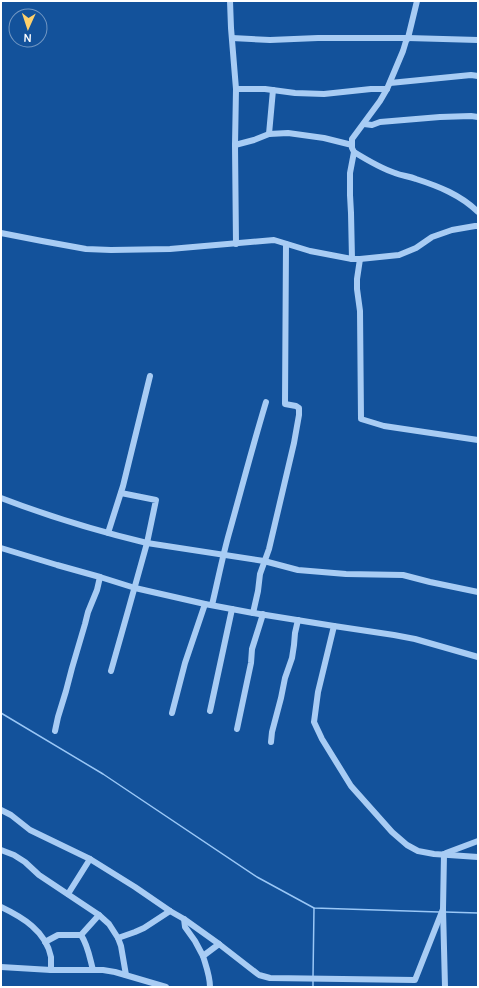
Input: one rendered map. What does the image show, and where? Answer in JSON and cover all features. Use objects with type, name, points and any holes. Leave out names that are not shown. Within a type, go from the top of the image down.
[{"type":"street","points":[[230,1],[236,89],[236,244]]},
{"type":"street","points":[[352,259],[350,173],[354,152],[352,139],[380,101],[390,83],[408,38],[417,1]]},
{"type":"street","points":[[232,38],[270,40],[318,38],[478,40]]},
{"type":"street","points":[[390,83],[471,75],[478,76]]},
{"type":"street","points":[[236,89],[265,89],[295,93],[324,94],[371,89],[387,89]]},
{"type":"street","points":[[269,134],[273,90]]},
{"type":"street","points":[[364,124],[372,126],[380,122],[435,117],[478,117]]},
{"type":"street","points":[[235,145],[269,134],[288,133],[352,144]]},
{"type":"street","points":[[354,152],[396,174],[415,178],[448,191],[471,205],[478,212]]},
{"type":"street","points":[[1,233],[86,248],[111,250],[170,249],[274,240],[310,251],[352,259],[360,259],[400,255],[416,248],[432,237],[452,230],[478,226]]},
{"type":"street","points":[[253,613],[260,574],[269,549],[300,415],[299,408],[285,404],[286,244]]},
{"type":"street","points":[[360,259],[357,289],[360,311],[361,419],[384,426],[478,440]]},
{"type":"street","points":[[108,533],[121,493],[150,376]]},
{"type":"street","points":[[212,605],[224,555],[266,402]]},
{"type":"street","points":[[111,671],[147,543],[156,500],[121,493]]},
{"type":"street","points":[[1,498],[30,509],[108,533],[147,543],[264,561],[282,567],[303,570],[346,574],[403,575],[478,592]]},
{"type":"street","points":[[1,548],[57,566],[135,588],[204,604],[415,638],[478,657]]},
{"type":"street","points":[[55,732],[88,612],[97,590],[100,577]]},
{"type":"street","points":[[172,713],[185,663],[204,604]]},
{"type":"street","points":[[210,711],[232,609]]},
{"type":"street","points":[[237,729],[251,663],[252,649],[263,614]]},
{"type":"street","points":[[271,742],[285,678],[292,658],[298,620]]},
{"type":"street","points":[[334,626],[318,692],[314,722],[322,740],[351,786],[392,832],[407,845],[418,851],[434,854],[478,857]]},
{"type":"street","points":[[1,810],[14,817],[30,830],[90,859],[135,887],[184,919],[259,975],[270,978],[415,980],[443,909]]},
{"type":"street","points":[[444,854],[478,841]]},
{"type":"street","points":[[1,851],[14,855],[25,862],[39,875],[99,914],[109,924],[118,938],[123,955],[126,975]]},
{"type":"street","points":[[444,854],[443,909],[445,987]]},
{"type":"street","points":[[68,894],[90,859]]},
{"type":"street","points":[[1,907],[32,925],[39,932],[48,948],[51,958],[51,970]]},
{"type":"street","points":[[118,938],[144,928],[170,911]]},
{"type":"street","points":[[45,942],[58,935],[81,935],[99,914]]},
{"type":"street","points":[[184,919],[185,927],[203,956],[210,981],[210,987]]},
{"type":"street","points":[[81,935],[88,951],[93,970]]},
{"type":"street","points":[[203,956],[219,944]]},
{"type":"street","points":[[1,967],[116,972],[166,987]]},
{"type":"waterway","points":[[1,713],[103,774],[257,877],[314,908],[439,912]]},
{"type":"waterway","points":[[313,977],[314,908]]},
{"type":"waterway","points":[[445,912],[478,913]]},
{"type":"waterway","points":[[313,981],[313,987]]}]
